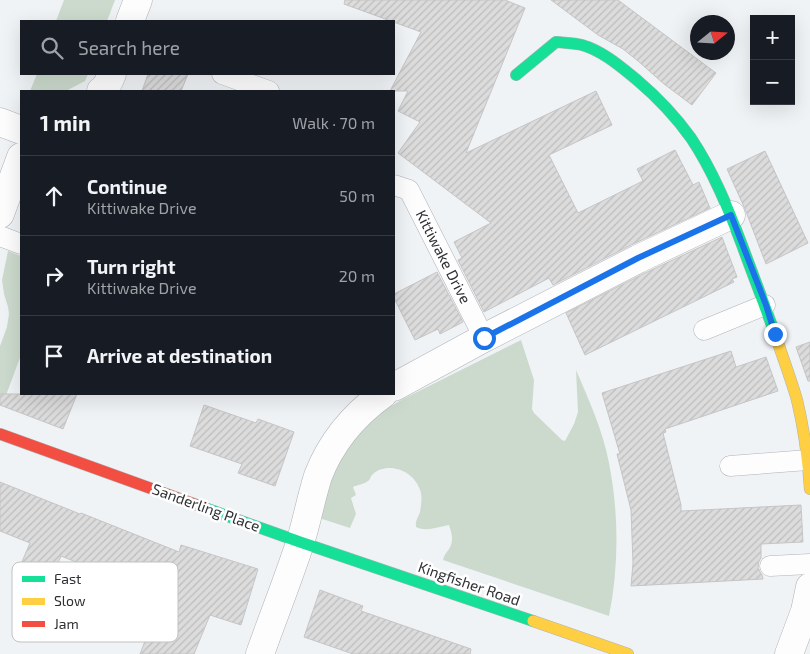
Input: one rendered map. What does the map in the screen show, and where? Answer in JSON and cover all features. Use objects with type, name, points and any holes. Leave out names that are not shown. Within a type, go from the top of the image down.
[{"type":"street","points":[[130,20],[138,0]]},
{"type":"street","points":[[516,75],[556,42],[583,45],[612,60],[650,92],[690,136],[731,215],[766,305],[800,412],[808,460],[810,489]]},
{"type":"street","points":[[102,90],[112,75]]},
{"type":"street","points":[[0,122],[20,130]]},
{"type":"street","points":[[0,214],[20,160]]},
{"type":"street","points":[[395,386],[638,258],[731,215]]},
{"type":"street","points":[[260,654],[300,542],[318,477],[342,433],[355,417],[382,395]]},
{"type":"street","name":"Sanderling Place","points":[[0,434],[300,542]]},
{"type":"street","name":"Kingfisher Road","points":[[300,542],[628,654]]},
{"type":"street","points":[[789,654],[805,610],[810,587]]},
{"type":"lane","points":[[225,75],[266,90]]},
{"type":"lane","name":"Kittiwake Drive","points":[[395,185],[409,190],[484,338]]},
{"type":"lane","points":[[0,236],[20,244]]},
{"type":"lane","points":[[704,330],[766,305]]},
{"type":"lane","points":[[730,466],[808,460]]},
{"type":"lane","points":[[770,566],[810,564]]},
{"type":"green space","points":[[64,0],[115,0],[107,20],[56,20]]},
{"type":"green space","points":[[37,75],[88,75],[85,81],[68,90],[30,90]]},
{"type":"green space","points":[[8,251],[20,256],[20,358],[2,406],[0,405],[0,346],[7,327],[9,314],[2,280]]},
{"type":"green space","points":[[521,340],[534,380],[532,409],[534,413],[565,441],[578,412],[576,370],[603,439],[609,463],[616,521],[615,578],[609,616],[443,560],[452,543],[449,525],[428,529],[416,527],[421,507],[421,493],[418,485],[412,478],[400,470],[385,468],[376,472],[366,482],[353,487],[356,495],[351,498],[356,514],[350,528],[316,517],[333,472],[350,440],[383,411],[403,399]]},
{"type":"building","points":[[345,0],[505,0],[525,8],[466,153],[596,91],[612,125],[549,155],[578,213],[643,181],[637,169],[675,150],[693,185],[699,182],[710,208],[631,245],[553,285],[549,278],[484,312],[458,260],[462,258],[454,242],[491,223],[398,153],[420,122],[398,111],[408,91],[391,90],[421,32],[395,23],[395,20],[388,20],[344,4]]},
{"type":"building","points":[[551,0],[618,0],[690,54],[690,60],[699,60],[716,73],[692,105],[623,49],[598,35]]},
{"type":"building","points":[[148,75],[188,75],[181,90],[142,90]]},
{"type":"building","points":[[765,151],[808,243],[766,264],[727,169]]},
{"type":"building","points":[[722,237],[737,277],[732,279],[734,282],[585,355],[566,313]]},
{"type":"building","points":[[437,272],[463,322],[440,334],[438,329],[415,340],[395,300],[395,293]]},
{"type":"building","points":[[810,342],[810,381],[808,381],[796,347]]},
{"type":"building","points":[[731,351],[736,367],[766,357],[778,391],[665,429],[666,432],[663,433],[681,511],[801,505],[803,542],[761,544],[761,558],[758,567],[763,579],[631,586],[633,563],[631,510],[617,454],[620,454],[602,393]]},
{"type":"building","points":[[0,394],[77,395],[63,429],[0,405]]},
{"type":"building","points":[[204,405],[256,423],[258,419],[294,432],[275,486],[238,473],[242,464],[190,446]]},
{"type":"building","points":[[0,482],[179,552],[181,545],[258,569],[241,625],[210,615],[194,654],[140,654],[145,642],[178,642],[178,562],[76,562],[61,556],[58,562],[22,562],[30,543],[0,531]]},
{"type":"building","points":[[320,590],[363,606],[361,611],[471,649],[470,654],[353,654],[304,637]]},
{"type":"traffic: fast","points":[[516,75],[556,42],[579,44],[597,51],[611,60],[659,100],[691,138],[713,177],[737,231],[776,337]]},
{"type":"traffic: fast","points":[[205,508],[533,621]]},
{"type":"traffic: slow","points":[[776,337],[797,400],[805,444],[810,489]]},
{"type":"traffic: slow","points":[[533,621],[628,654]]},
{"type":"traffic: jam","points":[[0,434],[205,508]]},
{"type":"route","points":[[484,338],[638,258],[731,215],[766,305],[775,334]]}]
